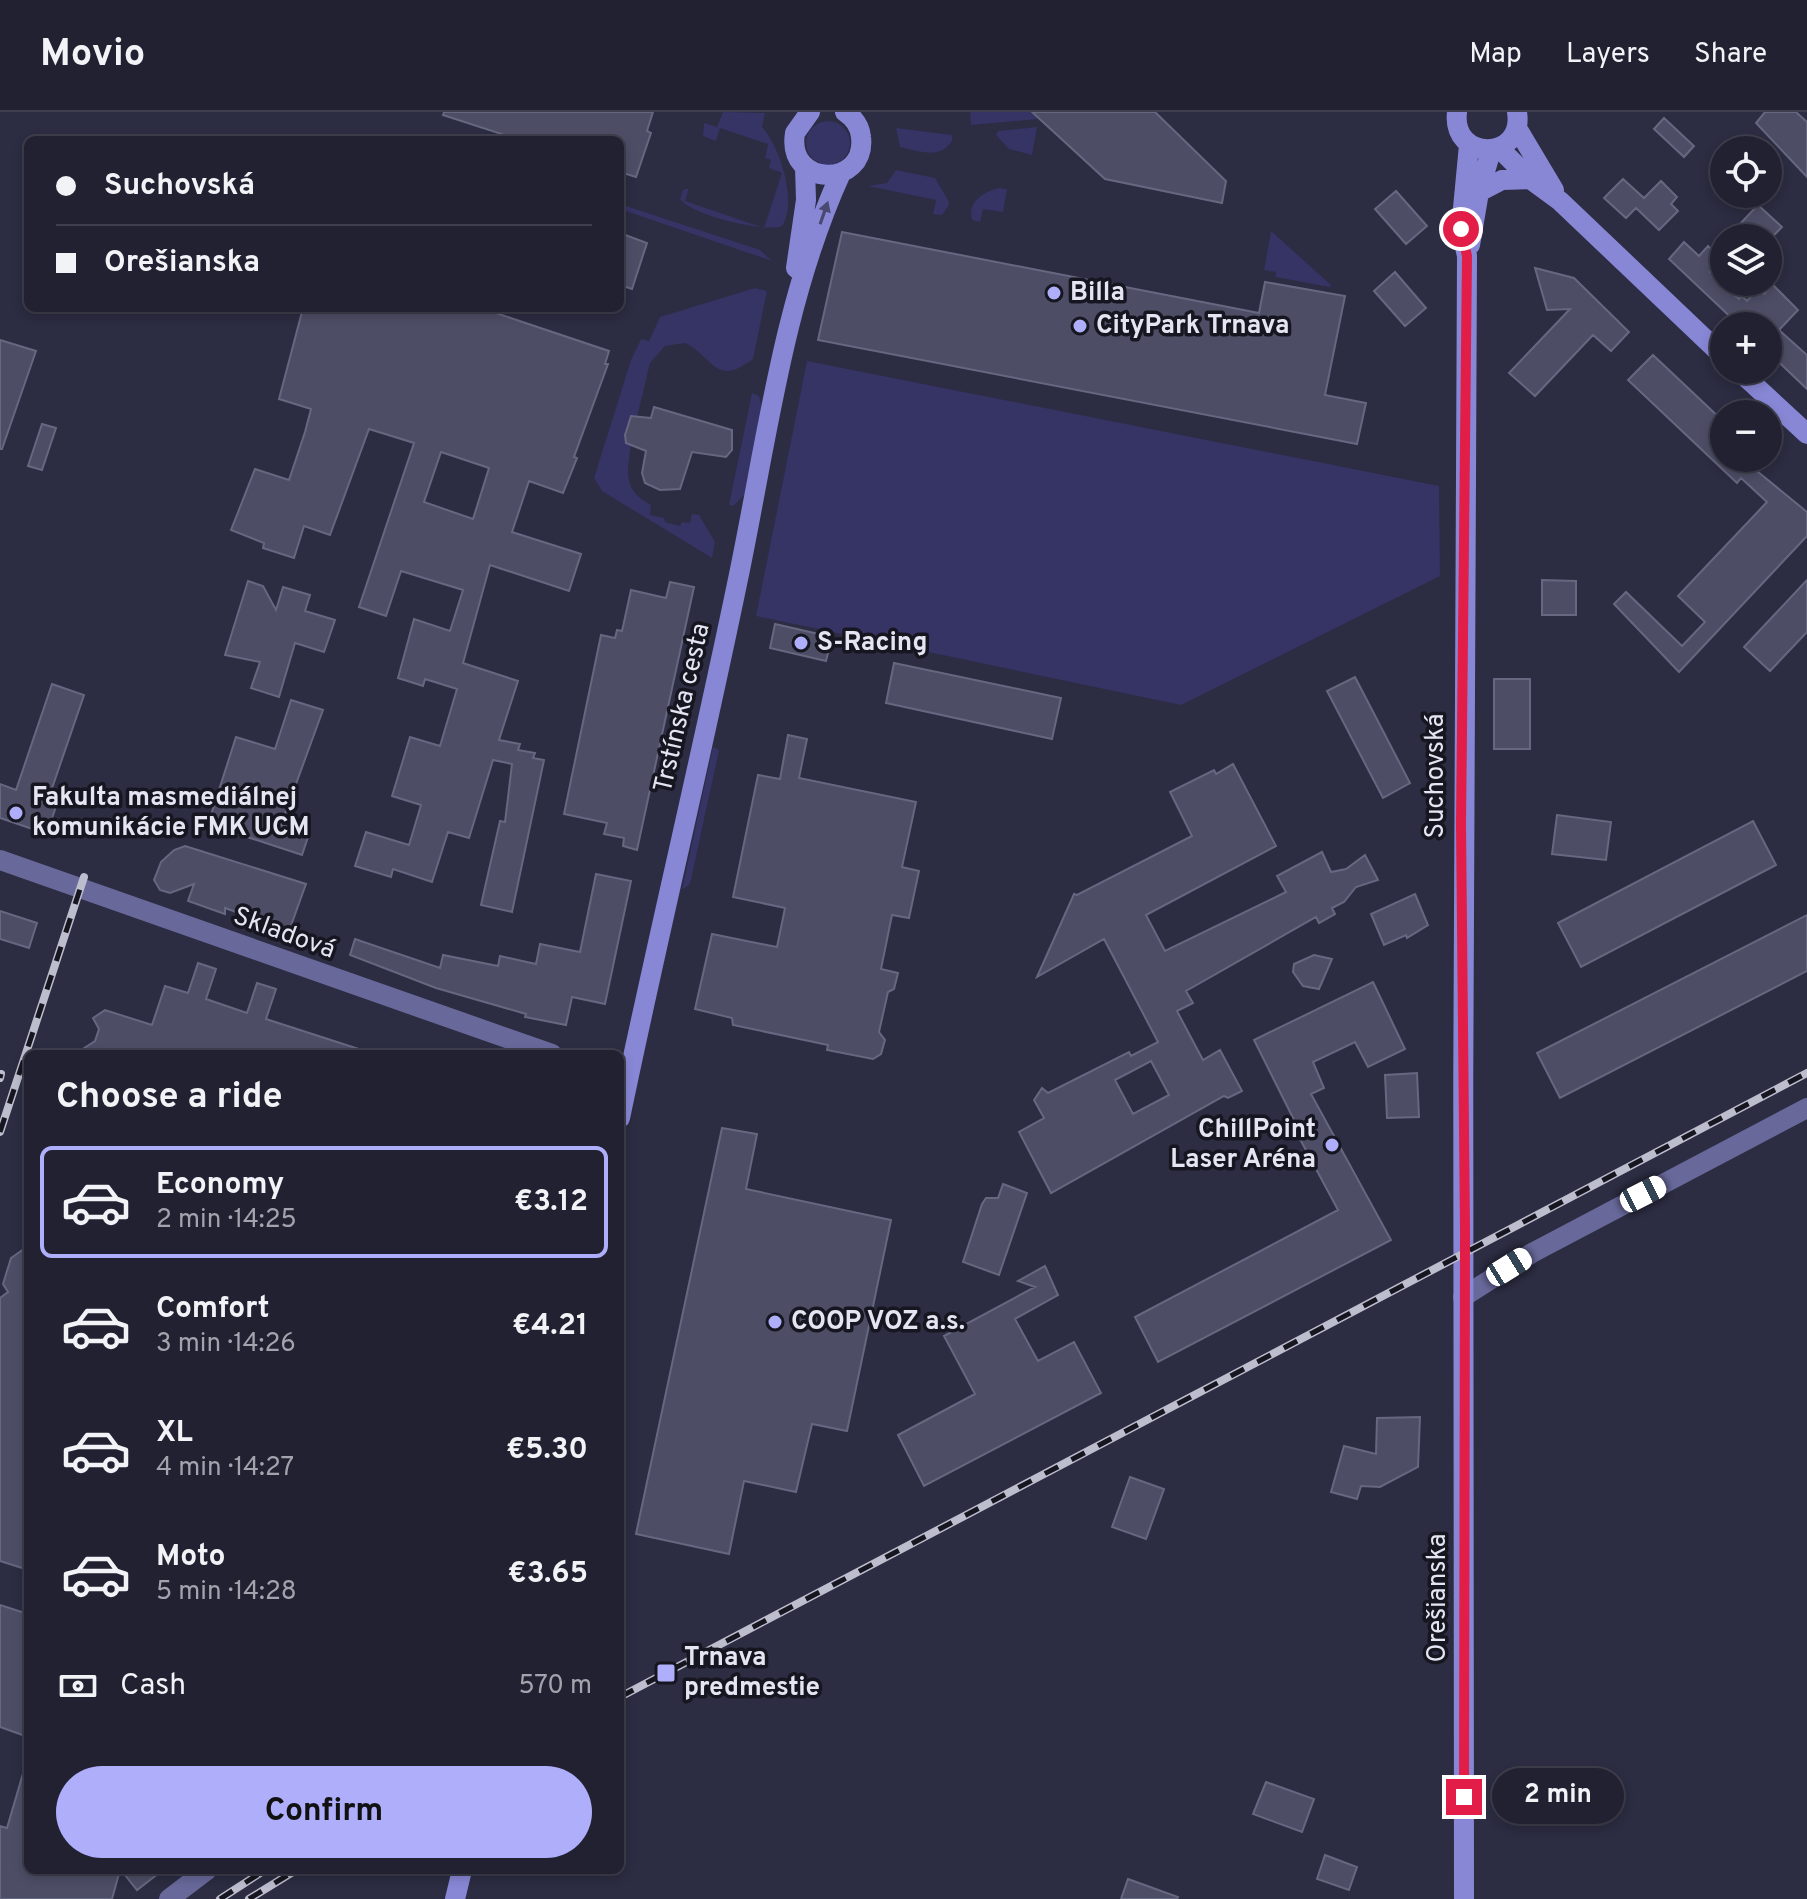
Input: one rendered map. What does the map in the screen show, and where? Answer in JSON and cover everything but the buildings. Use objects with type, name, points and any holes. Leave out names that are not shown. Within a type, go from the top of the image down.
[{"type":"street","name":"Trstínska cesta","points":[[794,308],[794,283],[806,200],[805,167],[797,155],[794,140],[797,126],[810,112]]},
{"type":"street","name":"Trstínska cesta","points":[[624,1076],[794,308],[826,206],[841,173],[856,161],[862,142],[857,123],[845,112]]},
{"type":"street","points":[[1454,115],[1469,145],[1495,150],[1560,201],[1710,344]]},
{"type":"street","points":[[1495,150],[1511,140],[1517,120]]},
{"type":"street","points":[[1517,120],[1560,201]]},
{"type":"street","name":"Suchovská","points":[[1467,256],[1461,229],[1469,145]]},
{"type":"street","name":"Suchovská","points":[[1463,1297],[1461,824],[1467,256],[1479,192],[1495,150]]},
{"type":"street","points":[[805,167],[822,175],[841,173]]},
{"type":"street","points":[[1479,192],[1502,180],[1530,179]]},
{"type":"street","points":[[1753,384],[1807,434]]},
{"type":"street","name":"Skladová","points":[[0,860],[541,1050]]},
{"type":"street","points":[[1463,1297],[1532,1253],[1807,1108]]},
{"type":"street","name":"Orešianska","points":[[1463,1297],[1464,1899]]},
{"type":"street","points":[[169,1899],[202,1874]]},
{"type":"street","points":[[455,1899],[461,1874]]},
{"type":"shaded area","points":[[723,112],[765,113],[762,127],[775,147],[785,175],[788,204],[782,226],[764,227],[782,173],[769,168],[771,160],[765,158],[768,144],[720,128],[716,141],[703,136],[704,123],[717,127]]},
{"type":"shaded area","points":[[970,112],[1030,112],[1038,119],[971,125]]},
{"type":"shaded area","points":[[828,121],[843,128],[850,143],[843,158],[828,165],[813,158],[806,143],[813,128]]},
{"type":"shaded area","points":[[1037,127],[1032,155],[1009,149],[996,135],[998,131]]},
{"type":"shaded area","points":[[896,128],[952,135],[952,141],[941,151],[929,153],[900,147]]},
{"type":"shaded area","points":[[896,170],[935,178],[949,205],[942,215],[933,214],[936,200],[868,186],[887,183]]},
{"type":"shaded area","points":[[689,188],[685,201],[761,227],[698,211],[680,199],[683,190]]},
{"type":"shaded area","points":[[1007,189],[1003,212],[983,209],[980,222],[972,220],[974,203],[987,192]]},
{"type":"shaded area","points":[[624,205],[760,250],[772,261],[624,210]]},
{"type":"shaded area","points":[[1271,231],[1330,287],[1276,277],[1276,272],[1264,270]]},
{"type":"shaded area","points":[[755,288],[767,291],[753,359],[730,371],[722,370],[685,343],[665,346],[650,363],[637,417],[631,417],[626,427],[626,443],[631,444],[628,464],[631,487],[651,505],[650,515],[664,518],[665,522],[680,526],[682,522],[690,523],[692,514],[699,515],[715,542],[712,558],[602,491],[594,478],[631,360],[641,339],[649,341],[660,317]]},
{"type":"shaded area","points":[[807,361],[1439,486],[1440,576],[1181,705],[756,616]]},
{"type":"shaded area","points":[[752,393],[759,396],[762,408],[744,495],[733,506],[729,505]]},
{"type":"shaded area","points":[[713,747],[719,750],[690,884],[682,890]]},
{"type":"railway","points":[[27,1050],[84,877]]},
{"type":"railway","points":[[0,1132],[24,1059]]},
{"type":"railway","points":[[624,1695],[1807,1073]]},
{"type":"railway","points":[[0,1078],[1,1074]]},
{"type":"railway","points":[[220,1899],[259,1874]]},
{"type":"railway","points":[[249,1899],[290,1874]]},
{"type":"place","name":"Billa","points":[[1054,293]]},
{"type":"place","name":"CityPark Trnava","points":[[1080,326]]},
{"type":"place","name":"S-Racing","points":[[801,643]]},
{"type":"place","name":"Fakulta masmediálnej komunikácie FMK UCM","points":[[16,813]]},
{"type":"place","name":"ChillPoint Laser Aréna","points":[[1332,1145]]},
{"type":"place","name":"COOP VOZ a.s.","points":[[775,1322]]},
{"type":"place","name":"Trnava predmestie","points":[[666,1673]]},
{"type":"route","points":[[1461,229],[1467,256],[1461,824],[1465,1230],[1464,1797]]}]
